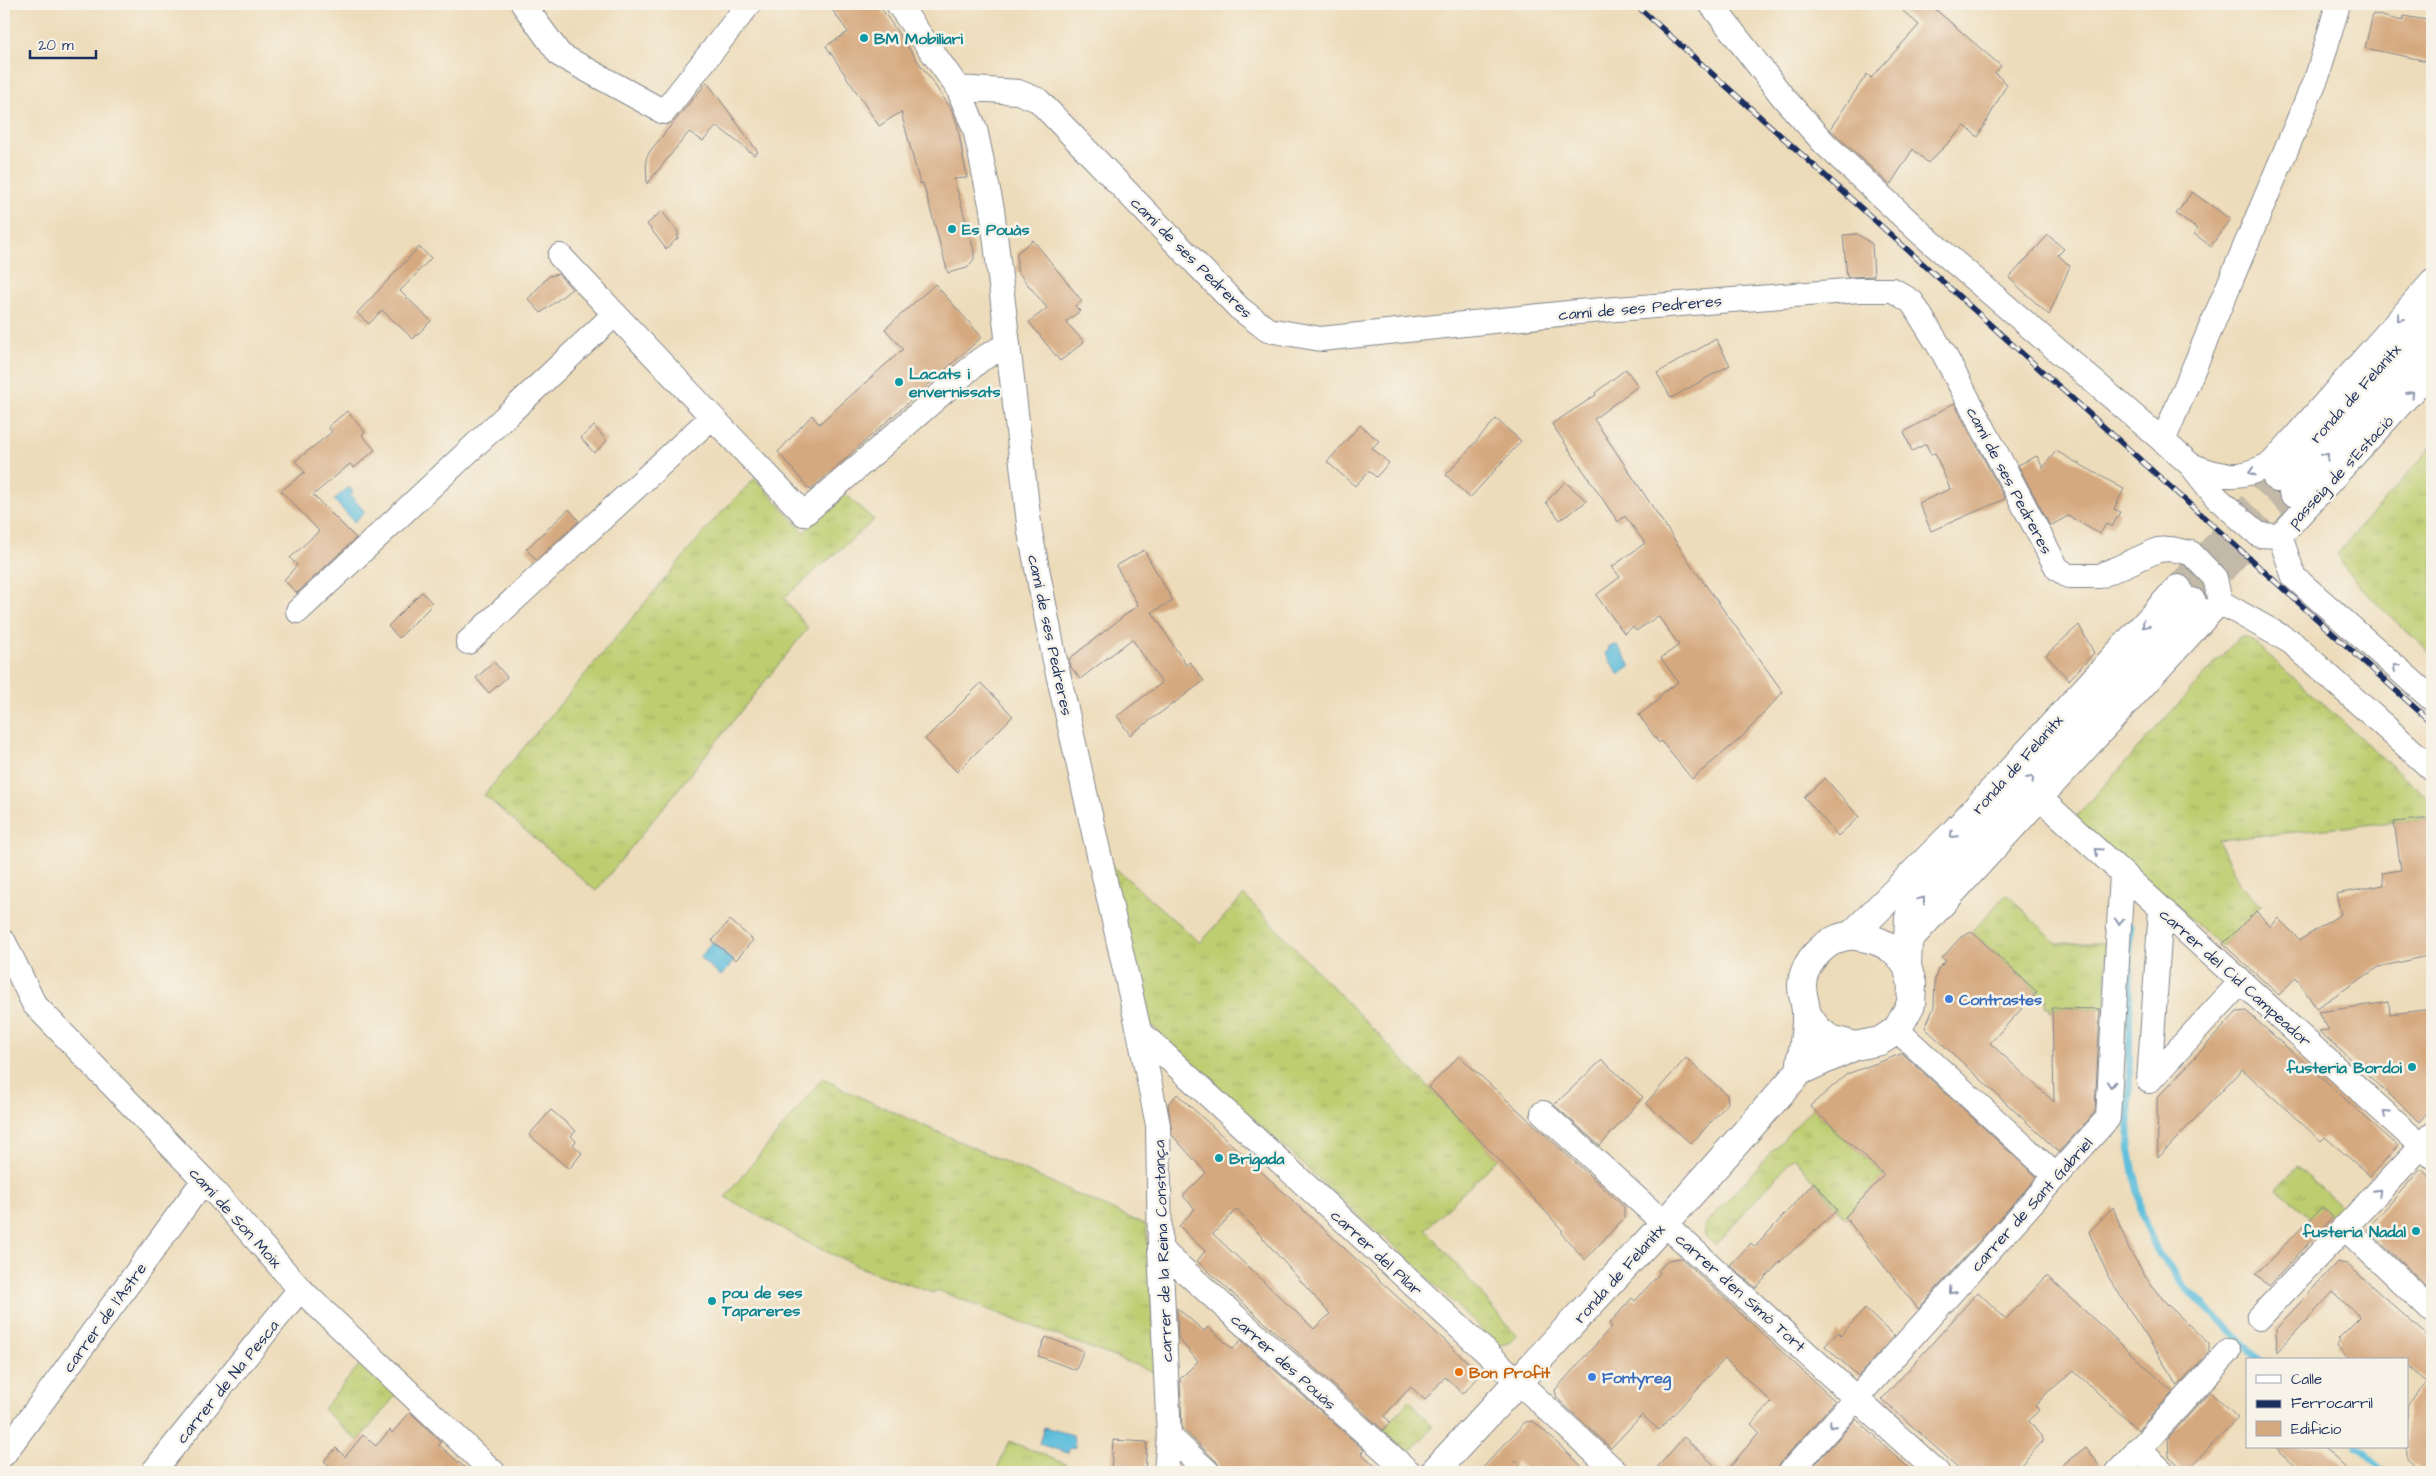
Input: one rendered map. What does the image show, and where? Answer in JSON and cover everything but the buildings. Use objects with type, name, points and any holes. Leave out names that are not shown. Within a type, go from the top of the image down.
[{"type":"main road","name":"ronda de Felanitx","points":[[2432,308],[2285,485],[2432,341]]},
{"type":"main road","name":"ronda de Felanitx","points":[[1852,936],[2185,596],[1926,894],[1909,917],[1907,955]]},
{"type":"main road","points":[[1852,936],[1873,938],[1907,955],[1912,984],[1911,1004],[1897,1030],[1880,1042],[1855,1046],[1800,1071],[1806,1013],[1802,985],[1810,962],[1823,947],[1835,940],[1852,936]]},
{"type":"main road","points":[[1806,1013],[1817,1029],[1830,1039],[1855,1046]]},
{"type":"main road","name":"ronda de Felanitx","points":[[1434,1472],[1519,1383],[1800,1071]]},
{"type":"street","points":[[523,4],[560,55],[664,112],[749,4]]},
{"type":"street","name":"camí de ses Pedreres","points":[[898,4],[958,88],[976,129],[992,209],[1032,542],[1054,656],[1139,1032]]},
{"type":"street","points":[[1711,4],[1777,89],[1825,144],[1923,235],[2191,464],[2218,498],[2259,535],[2280,536]]},
{"type":"street","points":[[2163,441],[2318,74],[2338,4]]},
{"type":"street","name":"camí de ses Pedreres","points":[[958,88],[1018,92],[1038,100],[1239,308],[1268,330],[1321,339],[1578,312],[1859,290],[1893,290],[1912,302],[1944,354],[2057,568],[2068,576],[2100,576],[2158,550],[2171,549],[2191,553],[2216,578],[2220,602]]},
{"type":"street","points":[[560,256],[804,514],[980,360],[1008,344]]},
{"type":"street","points":[[2191,464],[2215,474],[2237,476],[2258,471],[2272,463],[2432,282]]},
{"type":"street","points":[[298,611],[615,314]]},
{"type":"street","name":"passeig de s'Estació","points":[[2432,370],[2280,536],[2294,577],[2432,699]]},
{"type":"street","points":[[468,642],[712,417]]},
{"type":"street","points":[[1907,955],[2039,797],[2220,602],[2290,642],[2432,769]]},
{"type":"street","name":"carrer del Cid Campeador","points":[[2039,797],[2241,982],[2429,1145]]},
{"type":"street","name":"carrer de Sant Gabriel","points":[[1790,1472],[2108,1118],[2122,873]]},
{"type":"street","points":[[2161,909],[2149,1081],[2241,982]]},
{"type":"street","name":"camí de Son Moix","points":[[4,942],[34,1004],[204,1180],[300,1289],[493,1472]]},
{"type":"street","points":[[1897,1030],[2056,1176]]},
{"type":"street","name":"carrer de la Reina Constança","points":[[1139,1032],[1158,1125],[1160,1249],[1170,1436],[1166,1472]]},
{"type":"street","name":"carrer del Pilar","points":[[1139,1032],[1616,1472]]},
{"type":"street","name":"carrer d'en Simó Tort","points":[[1543,1113],[1938,1472]]},
{"type":"street","points":[[2259,1318],[2344,1227],[2429,1145]]},
{"type":"street","name":"carrer de l'Astre","points":[[4,1454],[204,1180]]},
{"type":"street","points":[[2344,1227],[2432,1312]]},
{"type":"street","name":"carrer des Pouàs","points":[[1160,1249],[1408,1472]]},
{"type":"street","name":"carrer de Na Pesca","points":[[153,1472],[300,1289]]},
{"type":"street","points":[[2118,1472],[2229,1351]]},
{"type":"street","points":[[1170,1436],[1208,1472]]},
{"type":"street","points":[[2138,1449],[2163,1472]]},
{"type":"green space","points":[[2432,446],[2432,655],[2365,591],[2352,577],[2337,554]]},
{"type":"green space","points":[[755,478],[804,532],[845,494],[874,520],[784,598],[808,628],[596,891],[484,795],[715,519]]},
{"type":"green space","points":[[2239,637],[2248,637],[2432,802],[2432,818],[2218,840],[2240,885],[2262,906],[2221,946],[2075,818]]},
{"type":"green space","points":[[1105,859],[1200,943],[1244,895],[1498,1159],[1426,1229],[1516,1335],[1507,1344],[1498,1345],[1389,1241],[1371,1227],[1137,1012]]},
{"type":"green space","points":[[2006,894],[2057,943],[2107,943],[2106,1009],[2055,1008],[2050,1011],[2050,1008],[2045,1006],[2046,999],[2037,998],[2037,991],[1972,932]]},
{"type":"green space","points":[[823,1078],[842,1089],[1146,1225],[1157,1373],[936,1290],[934,1293],[871,1272],[810,1244],[725,1197]]},
{"type":"green space","points":[[1812,1108],[1884,1175],[1845,1218],[1794,1157],[1715,1245],[1705,1236],[1704,1226]]},
{"type":"green space","points":[[2297,1167],[2342,1207],[2322,1229],[2277,1189]]},
{"type":"green space","points":[[361,1363],[396,1395],[358,1441],[323,1409]]},
{"type":"green space","points":[[1410,1400],[1433,1427],[1412,1450],[1404,1450],[1382,1431]]},
{"type":"green space","points":[[1009,1441],[1061,1462],[1077,1472],[996,1472]]},
{"type":"water","points":[[349,487],[353,492],[350,495],[365,512],[354,522],[334,500]]},
{"type":"water","points":[[1617,645],[1631,666],[1619,675],[1605,653],[1608,651],[1609,646]]},
{"type":"water","points":[[712,942],[734,961],[721,976],[700,958]]},
{"type":"water","points":[[1044,1427],[1073,1435],[1075,1447],[1069,1449],[1068,1453],[1039,1444]]},
{"type":"waterway","points":[[2130,925],[2129,1146],[2142,1215],[2158,1253],[2189,1291],[2258,1358]]},
{"type":"waterway","points":[[2358,1448],[2385,1472]]},
{"type":"tunnel","points":[[2178,589],[2277,478]]},
{"type":"tunnel","points":[[2192,602],[2293,492]]},
{"type":"railway","points":[[1635,4],[2432,723]]},
{"type":"place","name":"BM Mobiliari","points":[[864,38]]},
{"type":"place","name":"Es Pouàs","points":[[952,229]]},
{"type":"place","name":"Lacats i envernissats","points":[[899,382]]},
{"type":"place","name":"Contrastes","points":[[1949,999]]},
{"type":"place","name":"fusteria Bordoi","points":[[2412,1067]]},
{"type":"place","name":"Brigada","points":[[1219,1158]]},
{"type":"place","name":"fusteria Nadal","points":[[2416,1231]]},
{"type":"place","name":"pou de ses Tapareres","points":[[712,1301]]},
{"type":"place","name":"Bon Profit","points":[[1459,1372]]},
{"type":"place","name":"Fontyreg","points":[[1592,1377]]}]
